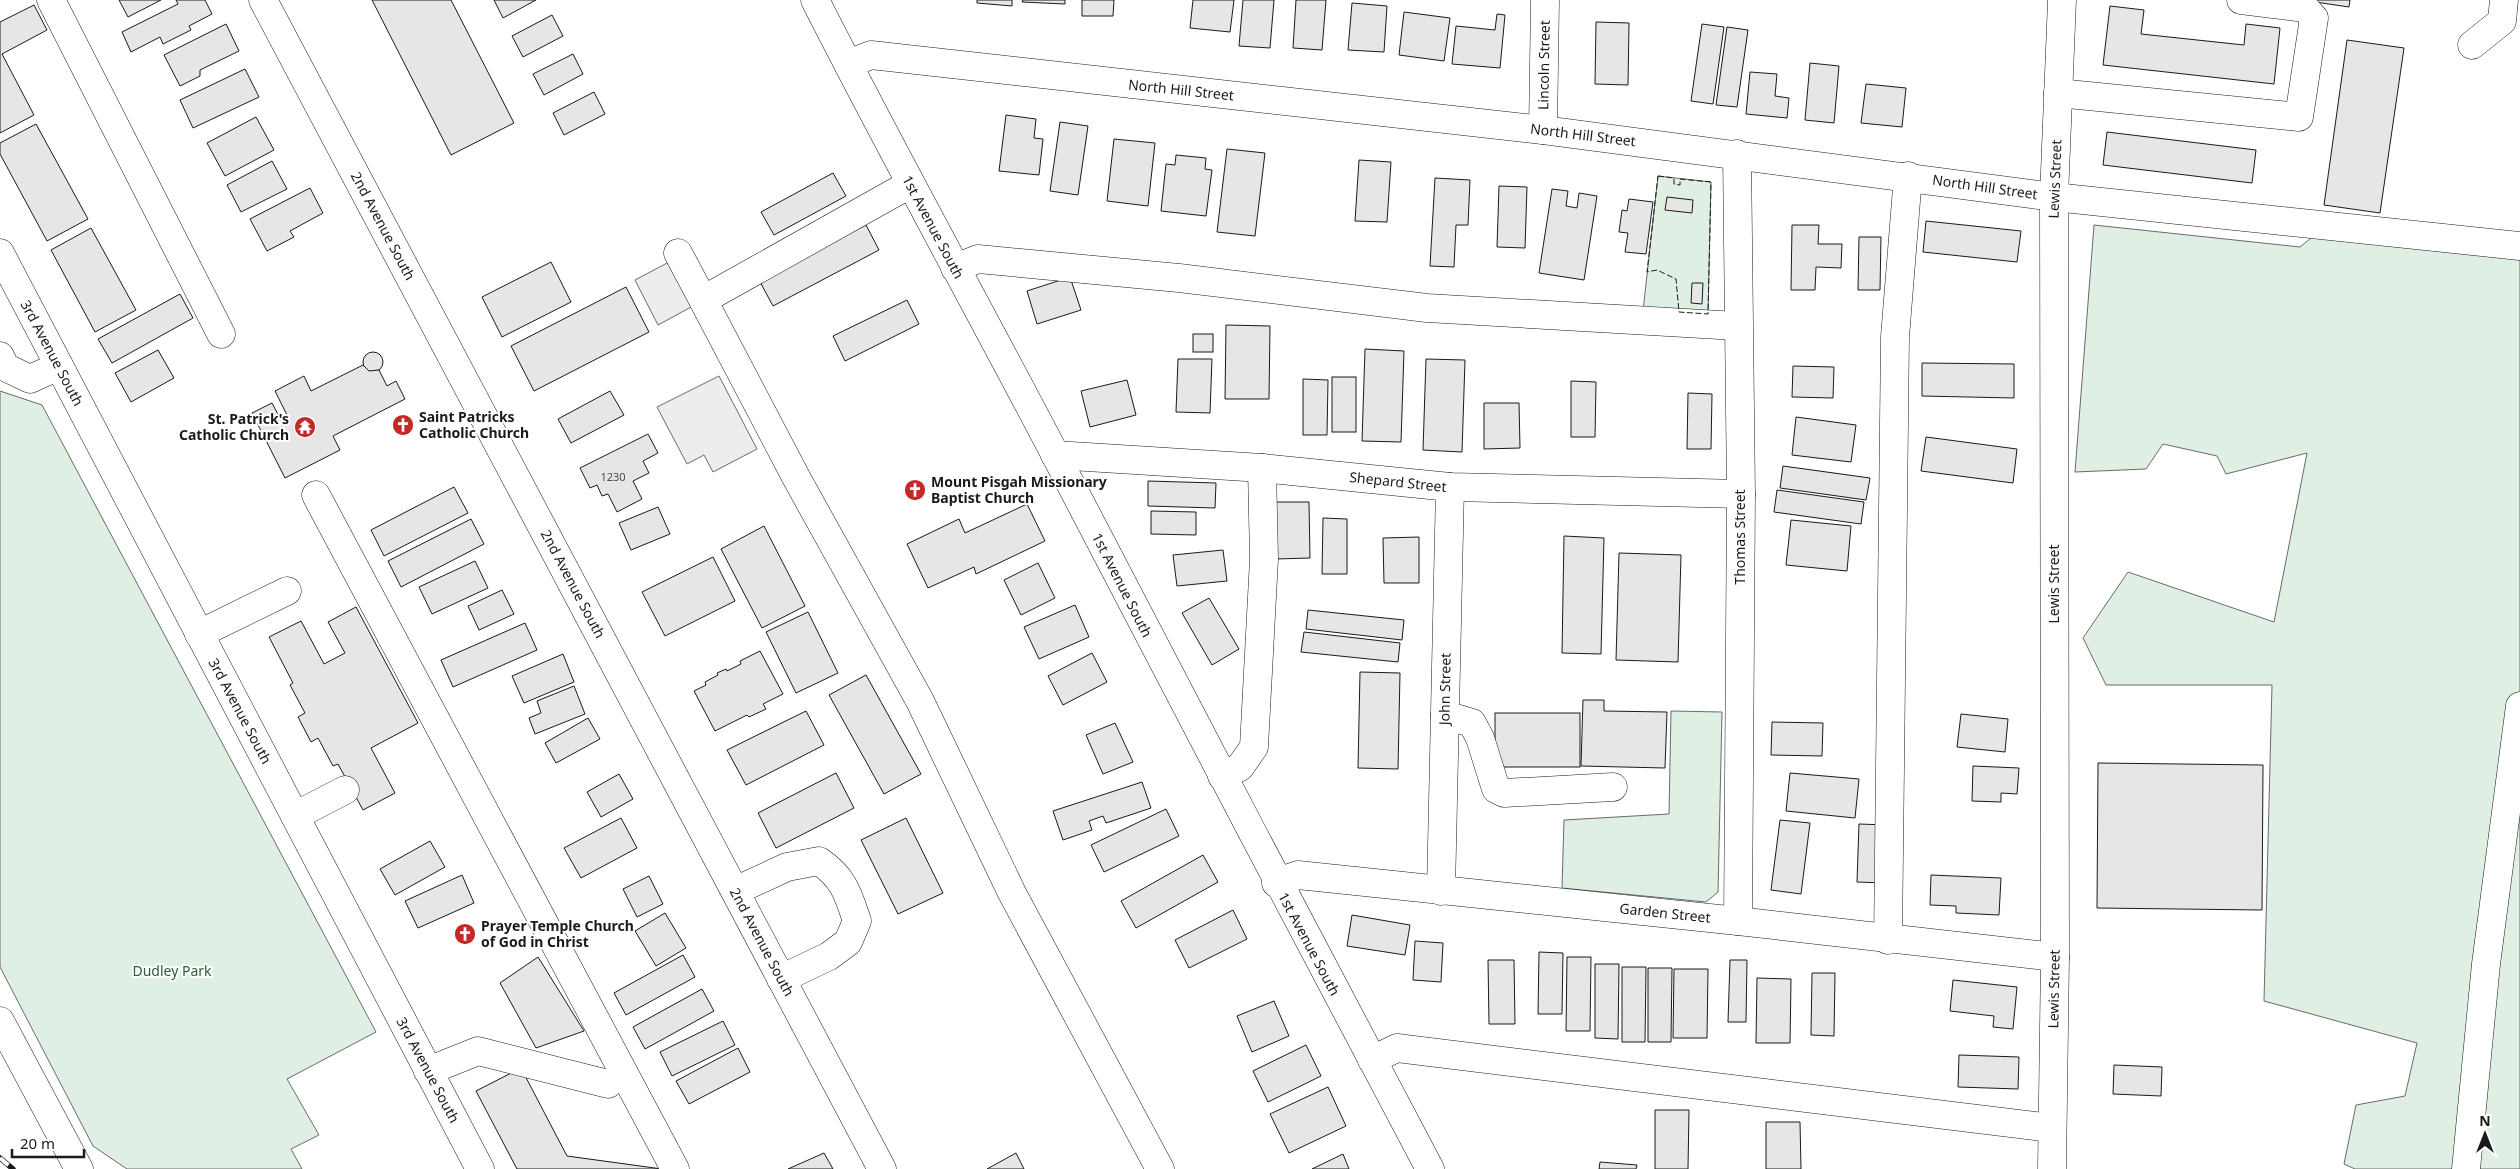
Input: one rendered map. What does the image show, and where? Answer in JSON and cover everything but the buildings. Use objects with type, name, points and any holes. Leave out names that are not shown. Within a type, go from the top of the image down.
[{"type":"street","points":[[51,0],[221,334]]},
{"type":"street","name":"2nd Avenue South","points":[[263,0],[882,1169]]},
{"type":"street","name":"1st Avenue South","points":[[815,0],[910,184],[1055,455],[1276,883],[1430,1169]]},
{"type":"street","name":"Lincoln Street","points":[[1543,130],[1545,0]]},
{"type":"street","name":"Lewis Street","points":[[2052,1169],[2054,957],[2054,196],[2062,0]]},
{"type":"street","points":[[2058,93],[2299,118],[2314,18],[2305,8],[2241,0]]},
{"type":"street","points":[[2472,45],[2502,21],[2504,0]]},
{"type":"street","name":"North Hill Street","points":[[848,64],[871,55],[1543,130],[2054,196],[2520,246]]},
{"type":"street","name":"Thomas Street","points":[[1737,154],[1737,326],[1741,494],[1738,921]]},
{"type":"street","points":[[1888,940],[1896,337],[1908,176]]},
{"type":"street","points":[[703,300],[910,184]]},
{"type":"street","points":[[678,253],[797,478],[920,701],[1012,894],[1160,1169]]},
{"type":"street","name":"3rd Avenue South","points":[[0,254],[480,1169]]},
{"type":"street","points":[[955,268],[978,259],[1179,278],[1427,308],[1737,326]]},
{"type":"street","points":[[0,356],[5,367],[30,380],[59,366]]},
{"type":"street","name":"Shepard Street","points":[[1055,455],[1262,468],[1450,487],[1741,494]]},
{"type":"street","points":[[1222,776],[1240,767],[1254,747],[1264,559],[1262,468]]},
{"type":"street","name":"John Street","points":[[1441,891],[1450,487]]},
{"type":"street","points":[[316,495],[675,1169]]},
{"type":"street","points":[[199,634],[287,591]]},
{"type":"street","points":[[2466,1169],[2486,964],[2520,706]]},
{"type":"street","points":[[1445,715],[1472,723],[1480,738],[1496,789],[1504,793],[1613,787]]},
{"type":"street","points":[[295,816],[345,790]]},
{"type":"street","points":[[735,891],[787,867],[819,861],[831,869],[845,886],[857,921],[848,942],[829,956],[782,979]]},
{"type":"street","name":"Garden Street","points":[[1276,883],[1298,876],[1738,921],[1888,940],[2054,957]]},
{"type":"street","points":[[0,1021],[79,1169]]},
{"type":"street","points":[[1372,1060],[1397,1048],[2051,1128]]},
{"type":"street","points":[[428,1071],[478,1051],[608,1084]]},
{"type":"green space","points":[[1658,176],[1711,182],[1708,314],[1643,311]]},
{"type":"green space","points":[[2332,221],[2520,236],[2520,1169],[2355,1169],[2344,1164],[2356,1105],[2405,1096],[2417,1043],[2264,1001],[2272,685],[2106,685],[2083,638],[2128,572],[2274,622],[2307,453],[2226,474],[2217,456],[2163,444],[2146,469],[2075,472],[2094,225],[2300,247]]},
{"type":"green space","name":"Dudley Park","points":[[0,391],[42,405],[376,1032],[287,1079],[319,1135],[291,1149],[302,1169],[127,1169],[93,1146],[0,967]]},
{"type":"green space","points":[[1671,711],[1722,712],[1718,892],[1706,902],[1562,888],[1564,820],[1669,814]]},
{"type":"shaded area","points":[[669,262],[693,306],[658,325],[635,280]]},
{"type":"shaded area","points":[[719,376],[757,449],[713,472],[704,455],[687,464],[657,407]]},
{"type":"railway","points":[[0,1158],[13,1169]]},
{"type":"fence","points":[[1658,176],[1674,178],[1674,184],[1680,185],[1680,179],[1711,182],[1708,314],[1679,312],[1676,279],[1657,270],[1647,272],[1658,176]]},
{"type":"place","name":"Saint Patricks Catholic Church","points":[[403,425]]},
{"type":"place","name":"St. Patrick's Catholic Church","points":[[305,427]]},
{"type":"place","name":"Mount Pisgah Missionary Baptist Church","points":[[915,490]]},
{"type":"place","name":"Prayer Temple Church of God in Christ","points":[[465,934]]}]
